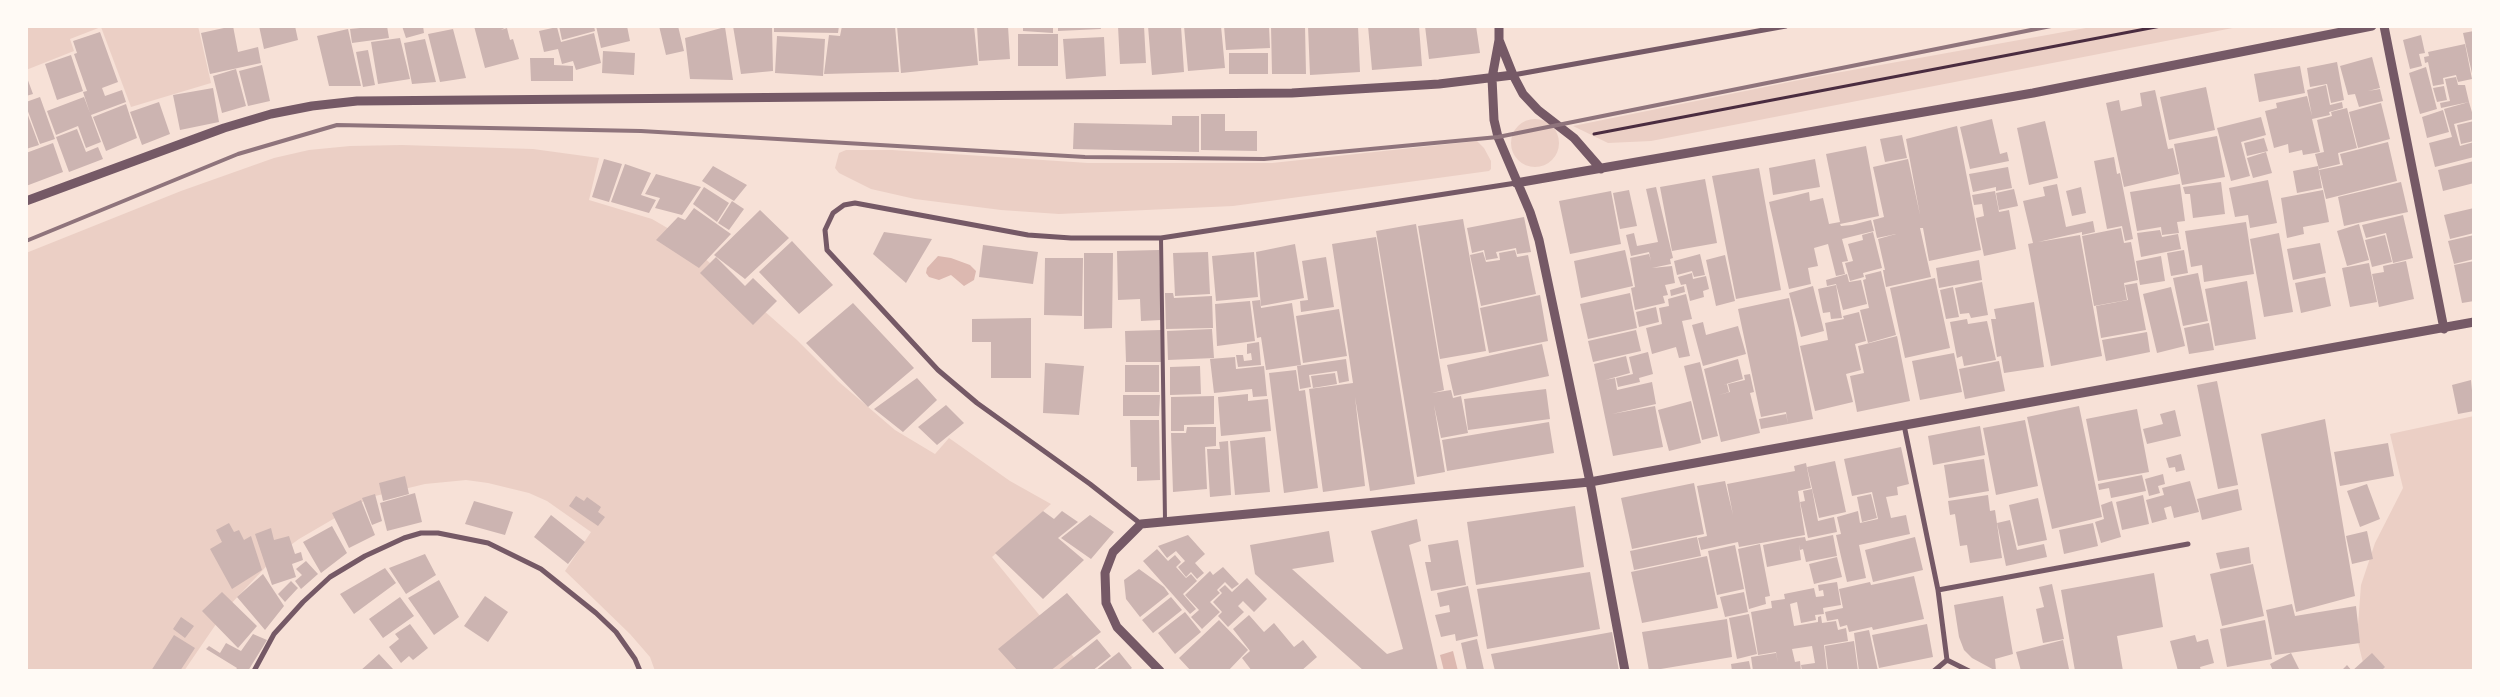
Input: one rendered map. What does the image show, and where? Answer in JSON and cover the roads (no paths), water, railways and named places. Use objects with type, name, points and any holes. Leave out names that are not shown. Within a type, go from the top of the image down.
[{"type":"street","points":[[1499,26],[1499,40],[1492,78],[1492,102],[1498,137],[1530,212],[1538,240],[1590,482],[1625,671]]},
{"type":"street","points":[[26,201],[224,128],[279,112],[348,102],[1292,93],[1440,84],[1513,76],[1786,26]]},
{"type":"street","points":[[1141,524],[1090,484],[977,403],[938,370],[828,250],[824,240],[824,230],[833,213],[844,205],[856,203],[1028,235],[1071,238],[1161,238],[1516,183],[2024,94],[2372,26]]},
{"type":"street","points":[[2384,26],[2444,328]]},
{"type":"street","points":[[1499,40],[1513,76],[1524,94],[1538,110],[1574,138],[1601,168]]},
{"type":"street","points":[[1160,671],[1117,627],[1106,603],[1105,573],[1113,552],[1141,524],[1590,482],[2474,322]]},
{"type":"street","points":[[1904,424],[1938,590],[1947,660]]},
{"type":"street","points":[[254,671],[274,634],[302,602],[330,577],[365,556],[404,538],[421,533],[438,533],[488,543],[541,569],[596,613],[616,632],[635,658],[640,671]]},
{"type":"street","points":[[1938,590],[2188,544]]},
{"type":"street","points":[[1934,671],[1947,660]]},
{"type":"street","points":[[1947,660],[1968,671]]},
{"type":"lane","points":[[1161,238],[1165,521]]},
{"type":"railway","points":[[26,241],[238,154],[337,125],[641,131],[1085,157],[1264,159],[1498,137],[2051,26]]}]
